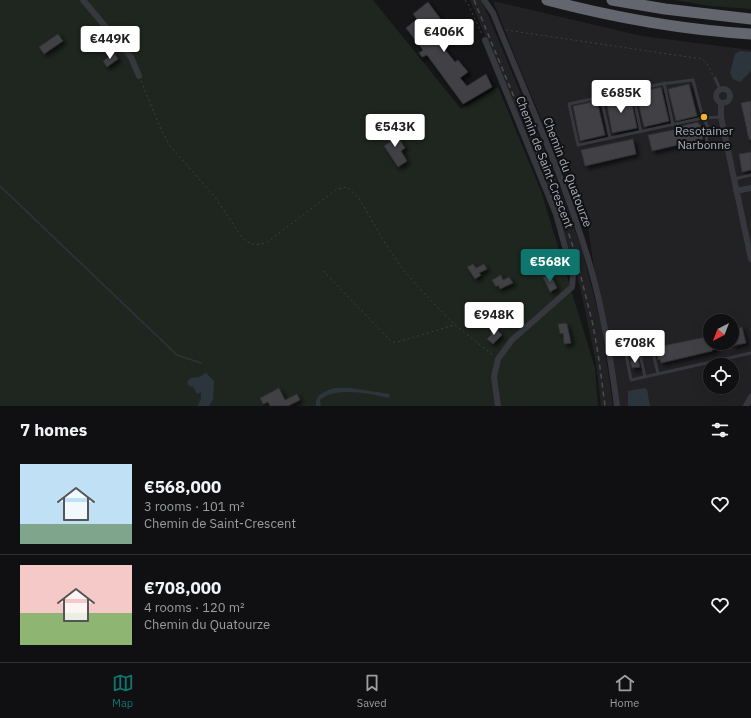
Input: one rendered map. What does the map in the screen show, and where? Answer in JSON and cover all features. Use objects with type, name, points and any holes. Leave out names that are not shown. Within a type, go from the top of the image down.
[{"type":"highway","points":[[546,0],[611,15],[653,22],[751,34]]},
{"type":"highway","points":[[612,0],[665,9],[751,19]]},
{"type":"highway","points":[[738,33],[751,37]]},
{"type":"street","points":[[83,0],[131,57],[139,76]]},
{"type":"street","name":"Chemin du Quatourze","points":[[484,0],[493,13],[568,196],[591,269],[608,344],[617,406]]},
{"type":"street","name":"Chemin de Saint-Crescent","points":[[485,40],[556,214],[573,276],[572,287],[512,340],[498,359],[494,377],[498,406]]},
{"type":"street","points":[[721,103],[728,102],[730,95],[727,90],[720,89],[716,95],[717,100],[721,103],[723,129],[751,259]]},
{"type":"street","points":[[736,191],[751,188]]},
{"type":"street","points":[[746,406],[751,397]]},
{"type":"lane","points":[[715,78],[720,89]]},
{"type":"lane","points":[[709,131],[703,118],[694,80],[664,83],[569,104],[578,145],[703,118],[721,117]]},
{"type":"lane","points":[[664,83],[673,125]]},
{"type":"lane","points":[[632,90],[641,132]]},
{"type":"lane","points":[[601,97],[610,138]]},
{"type":"lane","points":[[709,131],[723,129]]},
{"type":"lane","points":[[709,131],[706,136],[708,149],[727,147]]},
{"type":"lane","points":[[734,179],[751,175]]},
{"type":"lane","points":[[652,348],[658,374]]},
{"type":"lane","points":[[639,350],[645,377]]},
{"type":"lane","points":[[626,354],[631,380],[751,353]]},
{"type":"path","points":[[464,0],[468,4],[485,40]]},
{"type":"path","points":[[500,30],[556,36],[702,59],[708,65],[715,78]]},
{"type":"path","points":[[139,76],[160,127],[170,146],[214,196],[247,242],[257,246],[266,244],[337,190],[347,187],[359,198],[383,240],[401,267],[419,288],[455,325],[498,359]]},
{"type":"path","points":[[323,271],[392,342],[398,342],[455,325]]},
{"type":"shaded area","points":[[0,0],[373,0],[461,109],[498,87],[541,191],[595,368],[598,406],[0,406]]},
{"type":"shaded area","points":[[470,0],[481,0],[488,15],[569,213],[582,250],[601,323],[613,406],[601,406],[596,363],[581,291],[560,217]]},
{"type":"shaded area","points":[[674,0],[751,0],[751,9],[710,6]]},
{"type":"shaded area","points":[[493,1],[642,36],[751,50],[751,406],[615,406],[588,228],[520,69]]},
{"type":"shaded area","points":[[740,51],[751,52],[751,71],[740,82],[733,79],[730,73],[735,54]]},
{"type":"shaded area","points":[[206,373],[214,381],[213,400],[209,406],[198,406],[201,398],[201,392],[197,394],[193,387],[189,386],[187,382],[191,378],[199,377]]},
{"type":"shaded area","points":[[335,388],[350,388],[390,394],[389,398],[353,392],[335,393],[320,400],[321,406],[316,406],[317,399],[321,394]]},
{"type":"shaded area","points":[[644,388],[647,389],[650,406],[628,406],[628,391]]},
{"type":"building","points":[[428,2],[454,37],[442,46],[455,62],[458,60],[468,72],[460,78],[467,86],[486,74],[492,87],[463,104],[427,55],[422,57],[419,53],[423,50],[406,28],[417,19],[413,14]]},
{"type":"building","points":[[58,34],[63,41],[44,54],[39,47]]},
{"type":"building","points":[[114,53],[118,59],[107,67],[103,61]]},
{"type":"building","points":[[689,84],[697,116],[676,121],[668,89]]},
{"type":"building","points":[[661,87],[669,121],[644,127],[636,93]]},
{"type":"building","points":[[630,94],[637,128],[612,133],[606,99]]},
{"type":"building","points":[[597,101],[605,135],[580,141],[573,106]]},
{"type":"building","points":[[751,101],[751,139],[749,140],[741,103]]},
{"type":"building","points":[[698,122],[698,124],[700,124],[703,139],[652,151],[648,135],[678,129],[677,127]]},
{"type":"building","points":[[388,127],[396,138],[398,137],[405,148],[401,151],[407,161],[398,167],[384,146],[390,142],[384,133],[384,130]]},
{"type":"building","points":[[633,139],[636,154],[585,166],[581,150]]},
{"type":"building","points":[[751,152],[751,170],[742,172],[739,154]]},
{"type":"building","points":[[473,264],[476,268],[484,264],[487,269],[479,273],[481,275],[475,279],[467,267]]},
{"type":"building","points":[[550,274],[557,288],[550,292],[543,277]]},
{"type":"building","points":[[501,275],[503,280],[509,277],[513,283],[500,289],[498,285],[496,287],[492,280]]},
{"type":"building","points":[[503,304],[511,316],[505,319],[499,306]]},
{"type":"building","points":[[558,324],[567,324],[571,343],[564,344],[563,333],[560,334]]},
{"type":"building","points":[[742,327],[746,343],[739,344],[739,328]]},
{"type":"building","points":[[495,328],[502,335],[493,344],[487,339]]},
{"type":"building","points":[[703,337],[703,350],[712,351],[661,363],[660,359],[658,360],[656,351],[658,351],[658,347]]},
{"type":"building","points":[[638,360],[640,367],[632,368],[630,361]]},
{"type":"building","points":[[279,388],[285,400],[297,394],[300,400],[288,406],[270,406],[268,402],[263,404],[260,398]]},
{"type":"waterway","points":[[0,186],[177,355],[201,363]]},
{"type":"railway","points":[[474,0],[563,216],[575,253],[593,325],[605,406]]},
{"type":"place","name":"Resotainer Narbonne","points":[[704,117]]}]
